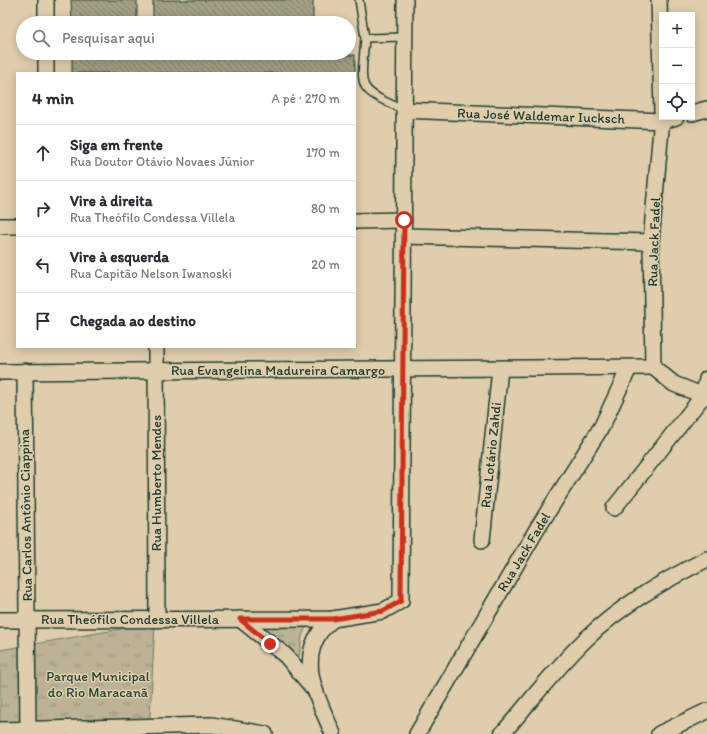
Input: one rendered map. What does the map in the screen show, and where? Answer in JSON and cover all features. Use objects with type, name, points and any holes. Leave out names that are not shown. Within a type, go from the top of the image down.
[{"type":"street","points":[[46,0],[46,16]]},
{"type":"street","points":[[403,370],[405,0]]},
{"type":"street","name":"Rua Jack Fadel","points":[[659,0],[664,84]]},
{"type":"street","points":[[46,60],[46,72]]},
{"type":"street","points":[[695,112],[707,109]]},
{"type":"street","name":"Rua José Waldemar Iucksch","points":[[404,110],[659,117]]},
{"type":"street","name":"Rua Jack Fadel","points":[[653,368],[651,242],[666,120]]},
{"type":"street","points":[[356,221],[404,220]]},
{"type":"street","points":[[0,226],[16,226]]},
{"type":"street","points":[[404,236],[651,242]]},
{"type":"street","name":"Rua Humberto Mendes","points":[[156,348],[157,619]]},
{"type":"street","name":"Rua Jack Fadel","points":[[416,734],[537,529],[602,426],[629,368]]},
{"type":"street","points":[[653,368],[674,384],[705,397]]},
{"type":"street","name":"Rua Evangelina Madureira Camargo","points":[[0,372],[653,368]]},
{"type":"street","name":"Rua Lotário Zahdi","points":[[482,540],[500,369]]},
{"type":"street","name":"Rua Theófilo Condessa Villela","points":[[0,620],[333,619],[383,611],[401,601],[403,370]]},
{"type":"street","name":"Rua Carlos Antônio Ciappina","points":[[25,371],[28,730]]},
{"type":"street","points":[[614,508],[705,397],[707,379]]},
{"type":"street","points":[[502,734],[585,640],[633,600],[678,573],[707,559]]},
{"type":"street","points":[[240,619],[286,656],[302,673],[316,693]]},
{"type":"street","points":[[333,619],[320,632],[310,657],[311,677],[333,734]]},
{"type":"street","points":[[659,734],[707,711]]},
{"type":"street","points":[[0,730],[212,725],[265,734]]},
{"type":"lane","points":[[359,0],[365,38],[362,79],[365,87],[373,96],[404,110]]},
{"type":"lane","points":[[365,38],[405,37]]},
{"type":"green space","points":[[308,622],[302,636],[299,657],[252,626]]},
{"type":"green space","name":"Parque Municipal do Rio Maracanã","points":[[155,623],[149,734],[0,734],[0,650]]},
{"type":"building","points":[[71,0],[137,0],[137,16],[72,16]]},
{"type":"building","points":[[153,0],[313,0],[313,16],[153,16]]},
{"type":"building","points":[[72,60],[355,60],[355,72],[72,72]]},
{"type":"route","points":[[270,644],[240,619],[333,619],[383,611],[401,601],[404,220]]}]
